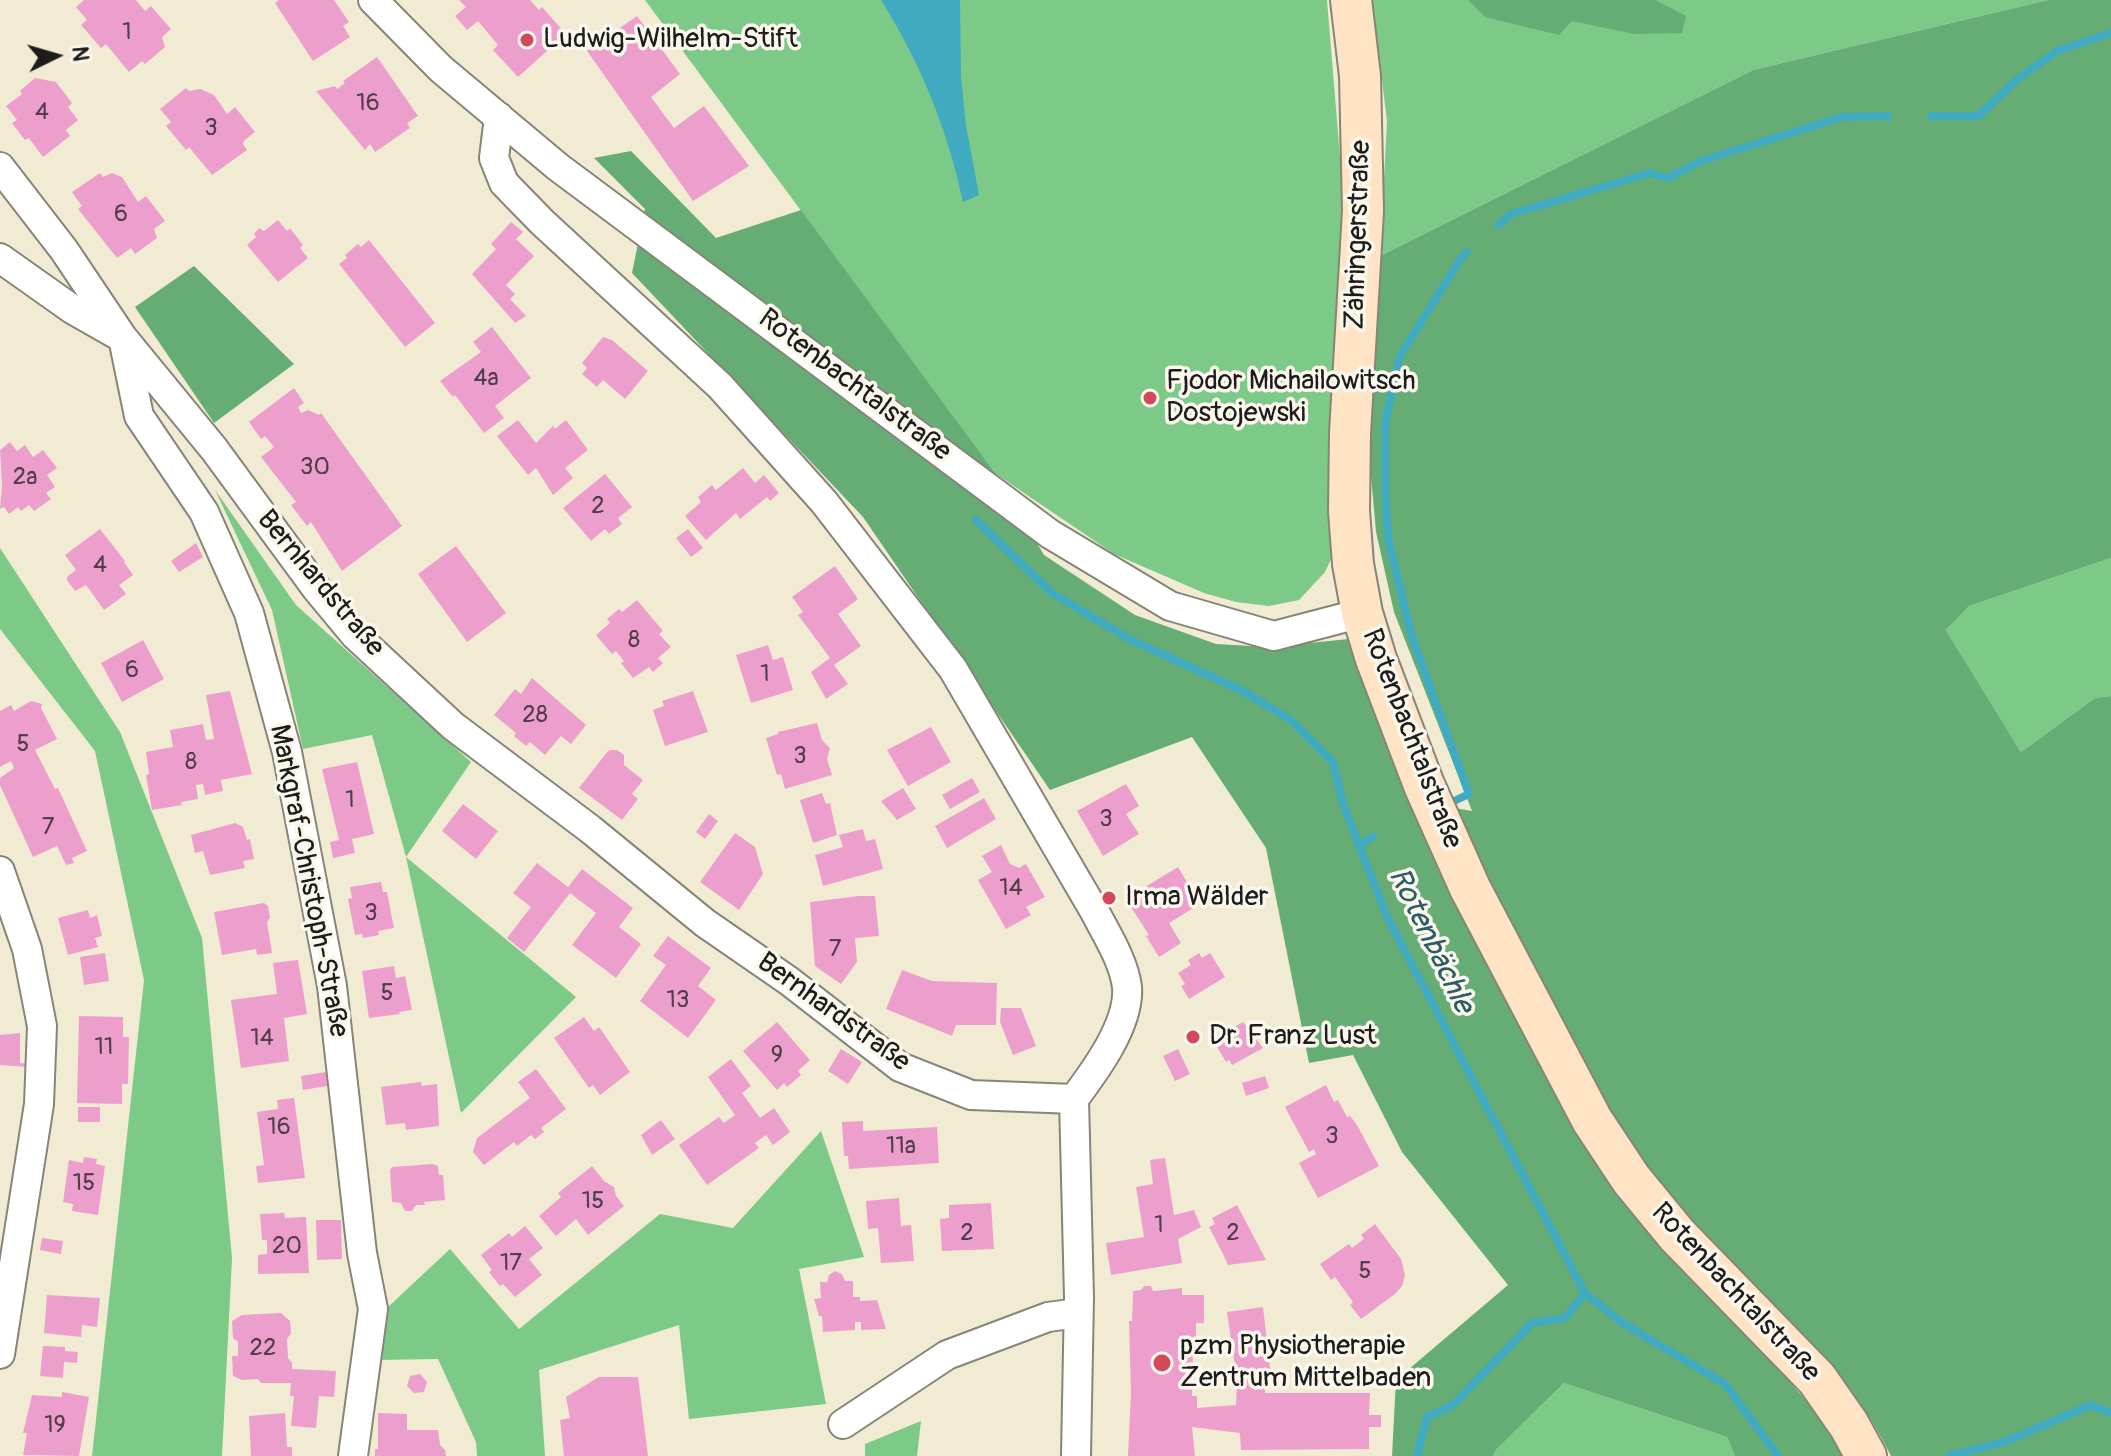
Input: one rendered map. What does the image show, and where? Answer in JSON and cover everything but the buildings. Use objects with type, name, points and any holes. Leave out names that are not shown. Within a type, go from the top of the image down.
[{"type":"main road","name":"Zähringerstraße","points":[[1351,0],[1360,76],[1363,211],[1350,433],[1349,511],[1353,564],[1362,613]]},
{"type":"main road","name":"Rotenbachtalstraße","points":[[1362,613],[1376,659],[1424,785],[1470,888],[1592,1120],[1631,1179],[1677,1235],[1817,1379],[1866,1456]]},
{"type":"street","name":"Rotenbachtalstraße","points":[[373,0],[441,69],[558,167],[1050,534],[1170,606],[1274,636],[1362,613]]},
{"type":"street","points":[[499,117],[494,158],[504,183],[720,386],[824,502],[953,669],[1115,951],[1127,987],[1124,1012],[1111,1042],[1074,1099],[1078,1313],[1076,1456]]},
{"type":"street","name":"Bernhardstraße","points":[[0,167],[64,250],[123,338],[214,449],[301,569],[355,635],[453,726],[590,829],[705,923],[789,981],[900,1067],[971,1095],[1074,1099]]},
{"type":"street","points":[[0,258],[72,309],[123,338]]},
{"type":"street","name":"Markgraf-Christoph-Straße","points":[[123,338],[139,416],[204,512],[249,613],[287,752],[332,986],[362,1253],[373,1309],[353,1456]]},
{"type":"street","points":[[0,871],[27,949],[42,1026],[39,1104],[0,1354]]},
{"type":"street","points":[[843,1424],[947,1355],[1048,1317],[1078,1313]]},
{"type":"green space","points":[[645,0],[1327,0],[1342,181],[1334,553],[1325,572],[1299,600],[1269,606],[1236,602],[1204,593],[1114,554],[996,474]]},
{"type":"green space","points":[[1372,0],[2048,0],[1753,70],[1380,256],[1387,121]]},
{"type":"green space","points":[[1468,0],[1655,0],[1686,16],[1682,33],[1634,34],[1572,21],[1559,35],[1485,17]]},
{"type":"green space","points":[[2048,0],[2111,0],[2111,558],[1969,606],[1946,630],[2021,752],[2095,698],[2111,696],[2111,1456],[1891,1456],[1874,1425],[1832,1367],[1784,1315],[1707,1241],[1673,1249],[1839,1438],[1849,1456],[1735,1456],[1727,1437],[1564,1383],[1493,1456],[1392,1456],[1396,1380],[1508,1285],[1402,1152],[1353,1055],[1309,1063],[1266,848],[1192,737],[1050,790],[863,517],[632,273],[645,209],[594,158],[631,151],[716,238],[801,210],[996,474],[1044,555],[1135,615],[1216,644],[1269,647],[1349,639],[1416,801],[1472,811],[1394,612],[1376,532],[1368,443],[1380,256],[1753,70]]},
{"type":"green space","points":[[194,266],[294,364],[214,423],[135,307]]},
{"type":"green space","points":[[215,490],[296,605],[471,762],[406,857],[372,735],[303,749],[272,610]]},
{"type":"green space","points":[[0,548],[120,732],[202,938],[232,1258],[222,1456],[92,1456],[144,980],[95,751],[0,629]]},
{"type":"green space","points":[[2111,558],[2111,696],[2095,698],[2021,752],[1946,630],[1969,606]]},
{"type":"green space","points":[[406,857],[576,997],[461,1113]]},
{"type":"green space","points":[[821,1131],[864,1257],[799,1269],[826,1404],[689,1419],[679,1325],[539,1370],[545,1456],[477,1456],[476,1442],[438,1359],[376,1360],[387,1308],[450,1249],[519,1329],[660,1214],[733,1228]]},
{"type":"green space","points":[[1564,1383],[1727,1437],[1735,1456],[1493,1456]]},
{"type":"green space","points":[[921,1421],[917,1456],[865,1456],[865,1444]]},
{"type":"water","points":[[881,0],[960,0],[961,78],[979,195],[963,202],[931,97]]},
{"type":"waterway","points":[[1931,116],[1978,116],[2019,78],[2057,51],[2111,33]]},
{"type":"waterway","points":[[1498,225],[1511,214],[1650,173],[1668,178],[1701,161],[1842,117],[1888,116]]},
{"type":"waterway","points":[[1452,802],[1469,794],[1412,637],[1388,538],[1385,423],[1400,356],[1467,252]]},
{"type":"waterway","name":"Rotenbächle","points":[[976,520],[1052,593],[1129,639],[1243,691],[1291,720],[1333,762],[1343,804],[1387,917],[1585,1293],[1621,1322],[1725,1384],[1778,1456]]},
{"type":"waterway","points":[[1359,845],[1373,837]]},
{"type":"waterway","points":[[1417,1456],[1427,1417],[1453,1405],[1532,1323],[1565,1318],[1585,1293]]},
{"type":"waterway","points":[[1949,1456],[2004,1442],[2091,1405],[2111,1413]]},
{"type":"place","name":"Ludwig-Wilhelm-Stift","points":[[527,40]]},
{"type":"place","name":"Fjodor Michailowitsch Dostojewski","points":[[1150,398]]},
{"type":"place","name":"Irma Wälder","points":[[1109,898]]},
{"type":"place","name":"Dr. Franz Lust","points":[[1193,1037]]},
{"type":"place","name":"pzm Physiotherapie Zentrum Mittelbaden","points":[[1162,1363]]}]
